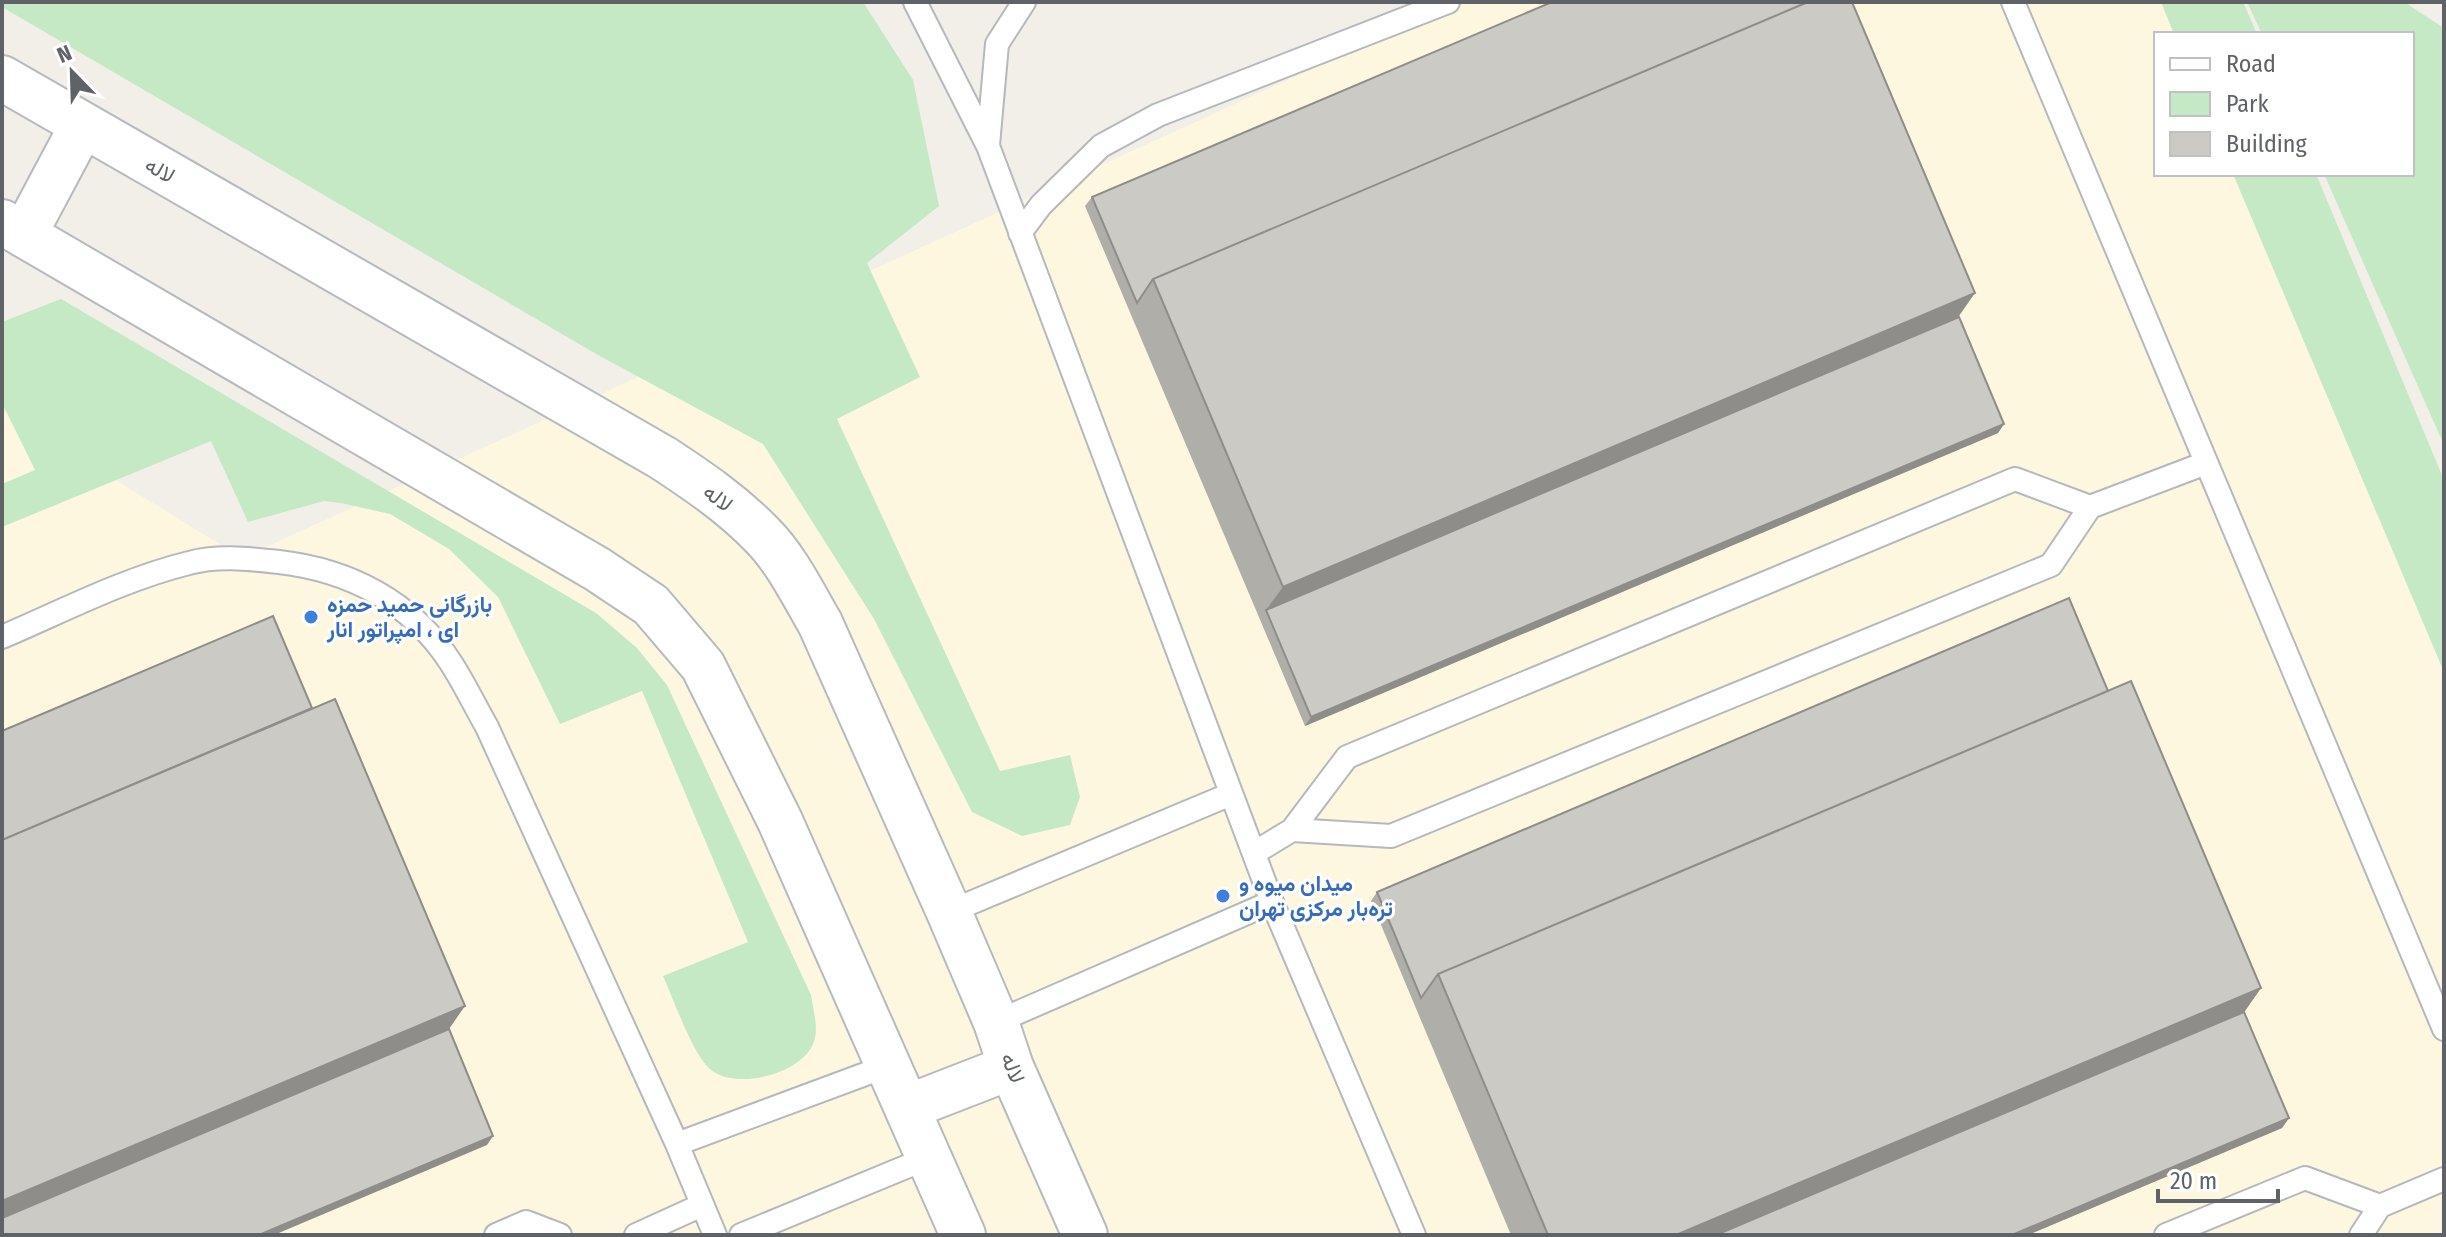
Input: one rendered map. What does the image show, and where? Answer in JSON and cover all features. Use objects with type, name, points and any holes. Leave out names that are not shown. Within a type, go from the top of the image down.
[{"type":"street","name":"لاله","points":[[2,78],[663,458],[730,506],[764,537],[820,623],[949,912],[996,1022],[1011,1067],[1085,1235]]},
{"type":"street","points":[[82,126],[13,228],[597,569],[651,605],[703,666],[780,821],[963,1235]]},
{"type":"street","points":[[908,1107],[1011,1067]]},
{"type":"lane","points":[[915,2],[988,146],[1272,902],[1414,1235]]},
{"type":"lane","points":[[988,146],[997,44],[1024,2]]},
{"type":"lane","points":[[1020,233],[1041,205],[1101,146],[1158,115],[1448,2]]},
{"type":"lane","points":[[2013,2],[2444,1029]]},
{"type":"lane","points":[[1292,830],[1391,836],[2051,565],[2090,507],[2206,463]]},
{"type":"lane","points":[[1254,853],[1292,830],[1347,757],[2015,479],[2090,507]]},
{"type":"lane","points":[[2,637],[131,581],[191,562],[242,558],[314,566],[366,586],[414,619],[450,662],[487,727],[677,1144],[715,1235]]},
{"type":"lane","points":[[949,912],[1231,794]]},
{"type":"lane","points":[[996,1022],[1272,902]]},
{"type":"lane","points":[[677,1144],[887,1066]]},
{"type":"lane","points":[[741,1235],[930,1157]]},
{"type":"lane","points":[[2166,1235],[2305,1178],[2380,1206]]},
{"type":"lane","points":[[2361,1235],[2380,1206],[2444,1179]]},
{"type":"lane","points":[[636,1235],[702,1205]]},
{"type":"lane","points":[[496,1235],[526,1222],[560,1235]]},
{"type":"shaded area","name":"میدان میوه و تره‌بار مرکزی تهران","points":[[1458,2],[2235,2],[2248,32],[2154,32],[2154,176],[2310,176],[2444,489],[2444,1235],[2,1235],[2,410],[242,558]]},
{"type":"green space","points":[[2,2],[863,2],[913,80],[939,206],[867,263],[920,377],[837,419],[1000,771],[1070,755],[1080,797],[1070,825],[1022,836],[972,812],[874,619],[763,444],[598,355],[2,7]]},
{"type":"green space","points":[[2161,2],[2243,2],[2256,32],[2173,32]]},
{"type":"green space","points":[[2247,2],[2404,2],[2444,28],[2444,445],[2325,176],[2414,176],[2414,32],[2261,32]]},
{"type":"green space","points":[[2234,176],[2317,176],[2444,480],[2444,672]]},
{"type":"green space","points":[[61,299],[596,613],[637,648],[667,685],[811,995],[816,1022],[815,1038],[810,1050],[799,1061],[770,1075],[736,1079],[722,1076],[703,1061],[663,976],[748,942],[642,691],[560,724],[498,597],[449,549],[390,514],[341,503],[324,501],[248,522],[211,441],[2,527],[2,484],[35,470],[2,403],[2,322]]},
{"type":"building","points":[[1552,2],[1808,2],[1153,279],[1137,303],[1092,197]]},
{"type":"building","points":[[1808,2],[1852,2],[1975,293],[1283,587],[1153,279]]},
{"type":"building","points":[[1959,317],[2004,424],[1311,717],[1266,610]]},
{"type":"building","points":[[2069,598],[2108,691],[1438,974],[1421,998],[1377,892]]},
{"type":"building","points":[[273,616],[312,708],[2,840],[2,731]]},
{"type":"building","points":[[2131,681],[2261,988],[1676,1235],[1548,1235],[1438,974]]},
{"type":"building","points":[[335,699],[465,1006],[2,1201],[2,840]]},
{"type":"building","points":[[2244,1012],[2289,1118],[2012,1235],[1716,1235]]},
{"type":"building","points":[[449,1029],[493,1136],[259,1235],[2,1235],[2,1218]]},
{"type":"place","name":"بازرگانی حمید حمزه ای ، امپراتور انار","points":[[311,617]]},
{"type":"place","name":"میدان میوه و تره‌بار مرکزی تهران","points":[[1223,896]]}]
